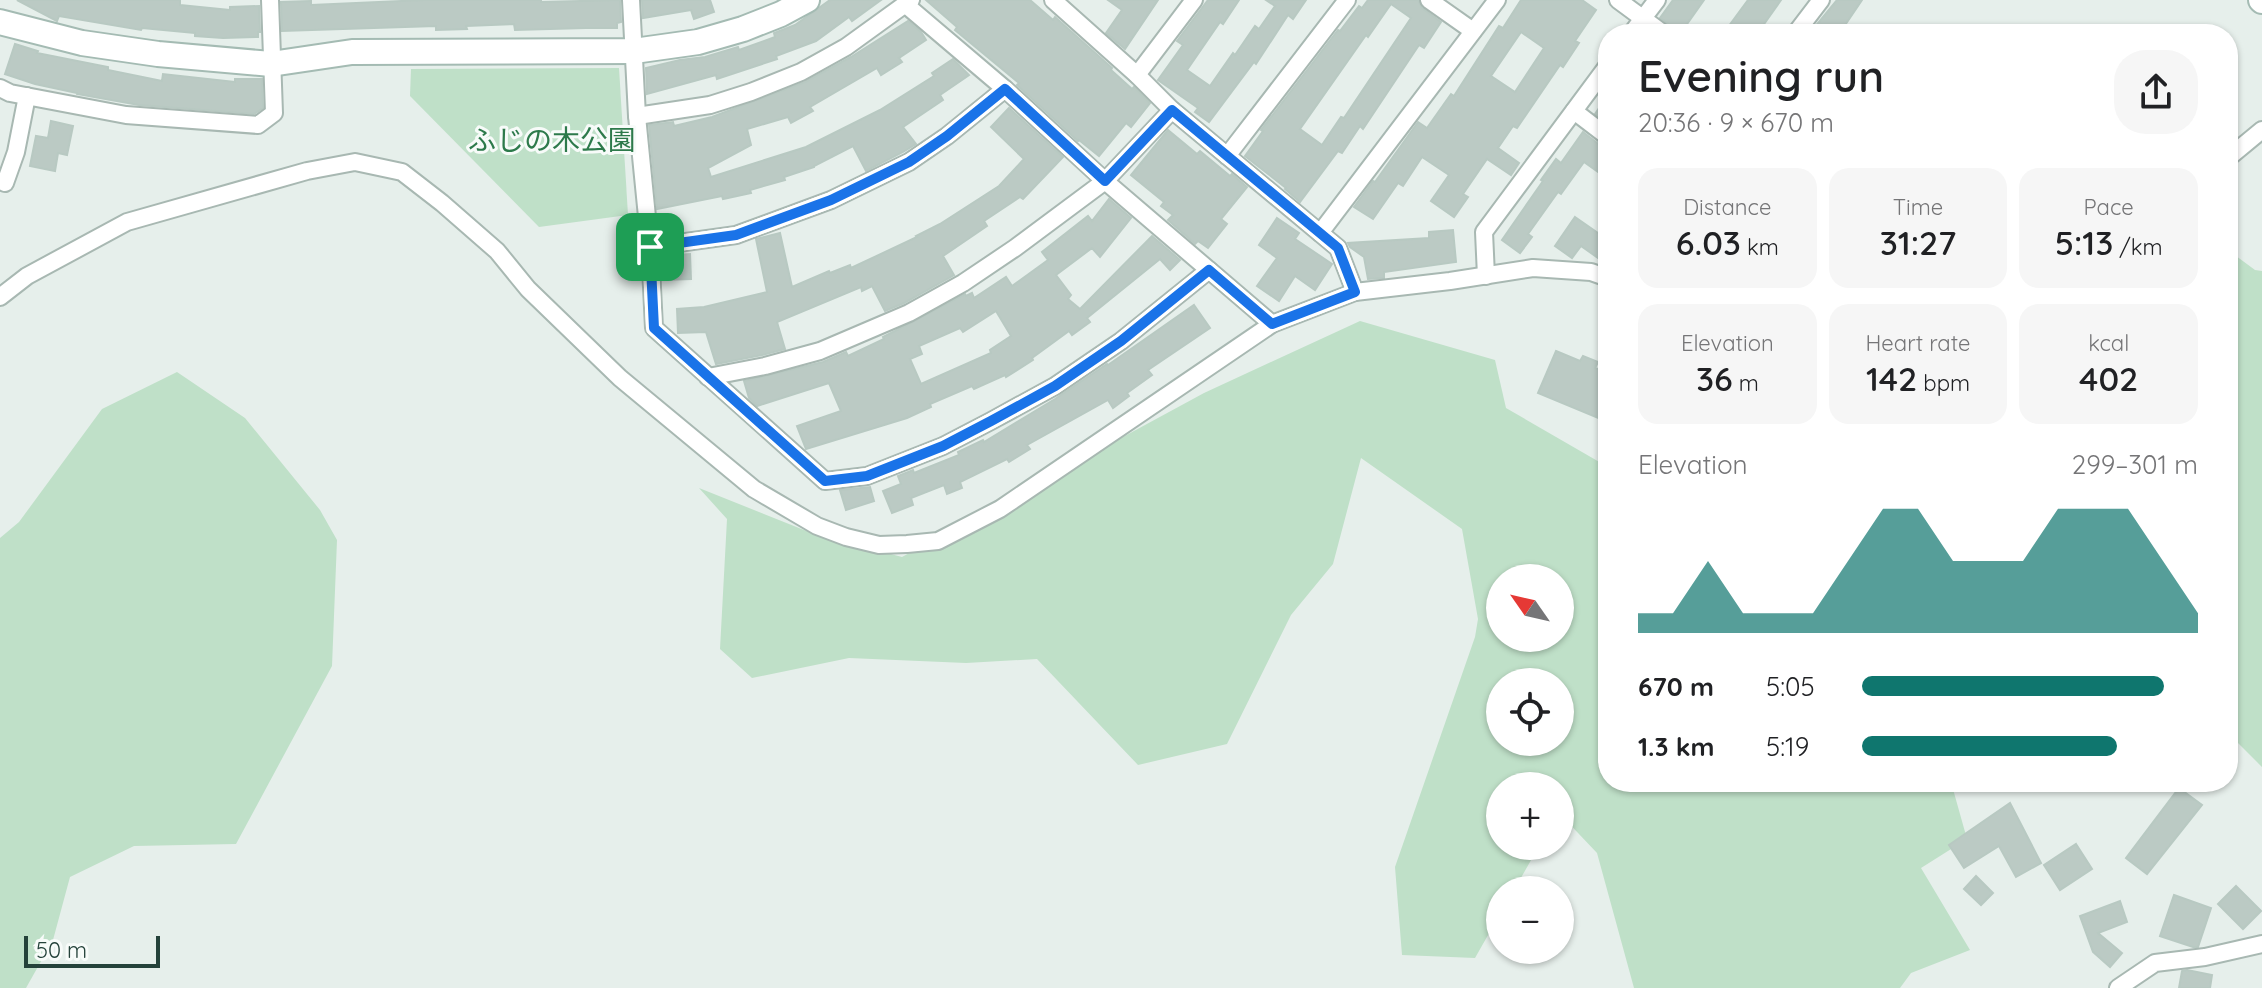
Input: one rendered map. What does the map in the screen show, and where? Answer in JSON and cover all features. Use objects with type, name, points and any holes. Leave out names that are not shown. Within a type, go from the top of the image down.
[{"type":"street","points":[[0,88],[126,115],[258,125],[274,113],[270,0]]},
{"type":"street","points":[[631,0],[654,328],[825,481],[867,476],[943,446],[1055,386],[1121,341],[1209,270]]},
{"type":"street","points":[[0,22],[82,43],[158,54],[271,64],[352,52],[634,51],[698,42],[756,24],[807,0]]},
{"type":"street","points":[[1053,0],[1172,110],[1338,248],[1355,292]]},
{"type":"street","points":[[1137,75],[1194,0]]},
{"type":"street","points":[[1227,156],[1347,0]]},
{"type":"street","points":[[1429,0],[1473,31]]},
{"type":"street","points":[[1320,233],[1497,0]]},
{"type":"street","points":[[1618,0],[1651,24]]},
{"type":"street","points":[[1638,24],[1657,0]]},
{"type":"street","points":[[1803,24],[1821,0]]},
{"type":"street","points":[[637,116],[710,105],[801,72],[846,47],[908,3],[1105,181],[1272,324]]},
{"type":"street","points":[[1486,276],[1484,232],[1598,79]]},
{"type":"street","points":[[650,247],[736,235],[831,200],[909,162],[1005,89]]},
{"type":"street","points":[[0,181],[5,183],[16,152],[27,96]]},
{"type":"street","points":[[708,377],[820,351],[909,313],[963,283],[1105,181],[1172,110]]},
{"type":"street","points":[[1574,111],[1598,129]]},
{"type":"street","points":[[2238,150],[2262,130]]},
{"type":"street","points":[[0,297],[27,276],[127,222],[355,162],[402,172],[497,251],[528,289],[620,378],[754,489],[817,526],[879,545],[938,541],[1000,509],[1272,324],[1355,292],[1533,268],[1598,274]]},
{"type":"street","points":[[2118,988],[2155,963],[2205,957],[2262,944]]},
{"type":"green space","name":"ふじの木公園","points":[[619,68],[628,215],[539,227],[410,96],[411,69]]},
{"type":"green space","points":[[2238,257],[2255,270],[2262,271],[2262,767],[2238,743]]},
{"type":"green space","points":[[1360,321],[1495,360],[1506,408],[1598,461],[1598,792],[1954,792],[1967,839],[1921,868],[1970,950],[1911,973],[1900,988],[1634,988],[1597,853],[1574,829],[1574,772],[1486,772],[1486,860],[1531,860],[1522,876],[1486,876],[1486,939],[1475,958],[1402,955],[1395,867],[1475,637],[1478,619],[1462,529],[1361,458],[1333,564],[1291,615],[1227,744],[1138,765],[1037,659],[966,663],[849,658],[752,678],[720,649],[727,519],[699,488],[809,532],[902,557],[1204,393]]},
{"type":"green space","points":[[177,372],[245,418],[320,510],[337,540],[332,666],[236,844],[134,846],[70,877],[53,940],[26,988],[0,988],[0,538],[19,522],[102,409]]},
{"type":"building","points":[[17,0],[180,0],[180,5],[230,10],[230,7],[259,6],[260,32],[258,37],[223,38],[141,30],[59,16],[57,21]]},
{"type":"building","points":[[424,0],[620,0],[621,22],[617,23],[617,28],[515,30],[514,24],[436,30],[436,26],[282,31],[281,2],[311,1],[311,5]]},
{"type":"building","points":[[642,0],[710,0],[714,12],[694,19],[691,10],[643,18]]},
{"type":"building","points":[[830,0],[881,0],[852,21],[849,17],[816,41],[776,56],[777,59],[717,79],[716,75],[647,94],[646,68],[705,57],[738,47],[739,50],[775,37],[774,33],[795,25]]},
{"type":"building","points":[[926,0],[1030,0],[1053,20],[1055,17],[1150,103],[1131,127],[1126,123],[1099,156],[1078,141]]},
{"type":"building","points":[[1108,0],[1158,0],[1125,49],[1106,33],[1122,10]]},
{"type":"building","points":[[1208,0],[1239,0],[1187,70],[1210,86],[1233,53],[1235,55],[1255,26],[1259,29],[1275,6],[1266,0],[1306,0],[1293,19],[1288,15],[1256,64],[1254,62],[1209,122],[1195,112],[1198,108],[1158,80],[1183,45],[1177,41]]},
{"type":"building","points":[[1368,0],[1418,0],[1422,8],[1441,22],[1424,48],[1419,45],[1363,129],[1360,126],[1342,153],[1338,151],[1300,202],[1245,156],[1261,130],[1338,30],[1359,6],[1362,8]],"holes":[[[1391,4],[1411,18],[1344,118],[1341,117],[1322,145],[1300,129]]]},
{"type":"building","points":[[1521,0],[1582,0],[1596,10],[1575,41],[1579,43],[1563,67],[1560,65],[1517,128],[1513,126],[1498,148],[1519,163],[1511,175],[1487,159],[1463,194],[1468,197],[1454,217],[1431,201],[1449,175],[1422,157],[1403,186],[1398,183],[1373,219],[1354,207],[1418,122],[1427,128],[1451,94],[1454,96],[1499,26],[1503,28]],"holes":[[[1521,32],[1544,48],[1515,92],[1491,76]]]},
{"type":"building","points":[[1673,0],[1704,0],[1687,24],[1668,24],[1660,18]]},
{"type":"building","points":[[1748,0],[1781,0],[1764,24],[1730,24]]},
{"type":"building","points":[[1837,0],[1862,0],[1846,24],[1817,24]]},
{"type":"building","points":[[908,21],[926,40],[899,58],[902,62],[881,75],[877,68],[810,107],[813,111],[791,123],[788,117],[747,129],[751,145],[708,168],[711,177],[806,147],[880,110],[934,76],[932,73],[953,59],[969,75],[940,95],[943,100],[903,127],[916,144],[866,171],[853,146],[814,167],[784,177],[785,180],[750,190],[751,193],[657,209],[649,125],[673,122],[674,126],[712,117],[805,82]]},
{"type":"building","points":[[15,44],[37,53],[162,81],[163,74],[235,82],[235,79],[262,79],[263,108],[254,114],[139,105],[35,84],[5,74]]},
{"type":"building","points":[[1009,108],[1063,157],[1023,199],[1020,197],[984,221],[987,226],[943,256],[954,275],[885,311],[872,286],[862,291],[861,287],[777,322],[785,349],[762,355],[716,364],[706,332],[678,333],[677,309],[704,307],[767,292],[756,239],[780,233],[792,287],[829,271],[850,265],[851,268],[917,237],[999,186],[1024,159],[991,127]]},
{"type":"building","points":[[51,121],[73,126],[67,155],[58,153],[55,171],[30,166],[36,136],[48,138]]},
{"type":"building","points":[[1168,130],[1197,154],[1200,151],[1247,187],[1221,219],[1227,224],[1208,248],[1198,241],[1195,244],[1168,220],[1173,215],[1161,206],[1164,202],[1131,175]]},
{"type":"building","points":[[1583,132],[1598,144],[1598,172],[1584,162],[1528,234],[1532,237],[1520,253],[1502,240],[1556,159],[1561,163]]},
{"type":"building","points":[[1109,199],[1131,218],[1100,257],[1092,248],[1056,275],[1071,295],[1068,299],[1080,309],[1152,236],[1180,260],[1170,270],[1160,259],[1087,318],[1090,322],[1072,335],[1069,331],[1006,377],[974,389],[972,386],[930,404],[931,407],[907,418],[806,449],[797,426],[841,411],[829,383],[757,406],[749,398],[744,381],[823,362],[846,352],[848,356],[965,294],[972,293],[974,298],[1006,277],[1012,286],[1048,260],[1042,252],[1088,216],[1092,221]],"holes":[[[996,311],[1011,336],[990,350],[991,353],[921,384],[910,359],[922,354],[919,346],[960,328],[963,332]]]},
{"type":"building","points":[[1575,217],[1598,233],[1598,258],[1581,246],[1572,258],[1555,246]]},
{"type":"building","points":[[1277,218],[1299,233],[1295,239],[1332,264],[1315,290],[1295,276],[1279,301],[1257,286],[1277,258],[1259,245]]},
{"type":"building","points":[[1453,230],[1456,262],[1384,272],[1384,278],[1368,279],[1364,257],[1348,243],[1429,238],[1429,232]]},
{"type":"building","points":[[690,254],[691,279],[663,280],[661,256]]},
{"type":"building","points":[[1194,305],[1210,328],[1148,370],[1152,375],[1127,393],[1129,396],[1113,408],[1108,400],[1027,445],[1030,449],[1009,462],[1007,459],[960,482],[962,488],[947,494],[944,485],[911,498],[913,505],[892,513],[883,491],[901,484],[898,476],[913,470],[914,473],[984,442],[1108,365]]},
{"type":"building","points":[[1556,351],[1580,361],[1583,356],[1598,362],[1595,368],[1598,369],[1598,418],[1538,393]]},
{"type":"building","points":[[870,487],[874,501],[846,510],[840,490]]},
{"type":"building","points":[[2176,792],[2184,792],[2202,805],[2147,874],[2126,858]]},
{"type":"building","points":[[2010,803],[2041,863],[2016,877],[1999,846],[1964,868],[1949,845]]},
{"type":"building","points":[[2076,844],[2092,869],[2060,890],[2044,865]]},
{"type":"building","points":[[1976,876],[1993,893],[1981,905],[1964,889]]},
{"type":"building","points":[[2236,886],[2261,911],[2243,929],[2218,904]]},
{"type":"building","points":[[2174,895],[2211,908],[2198,947],[2160,936]]},
{"type":"building","points":[[2120,901],[2127,922],[2098,933],[2122,953],[2110,967],[2093,952],[2080,916]]},
{"type":"building","points":[[2182,971],[2212,975],[2210,988],[2179,988]]},
{"type":"route","points":[[1005,89],[1105,181],[1172,110],[1338,248],[1355,292],[1272,324],[1209,270],[1121,341],[1055,386],[943,446],[867,476],[825,481],[654,328],[650,247],[736,235],[831,200],[909,162],[1005,89]]}]
